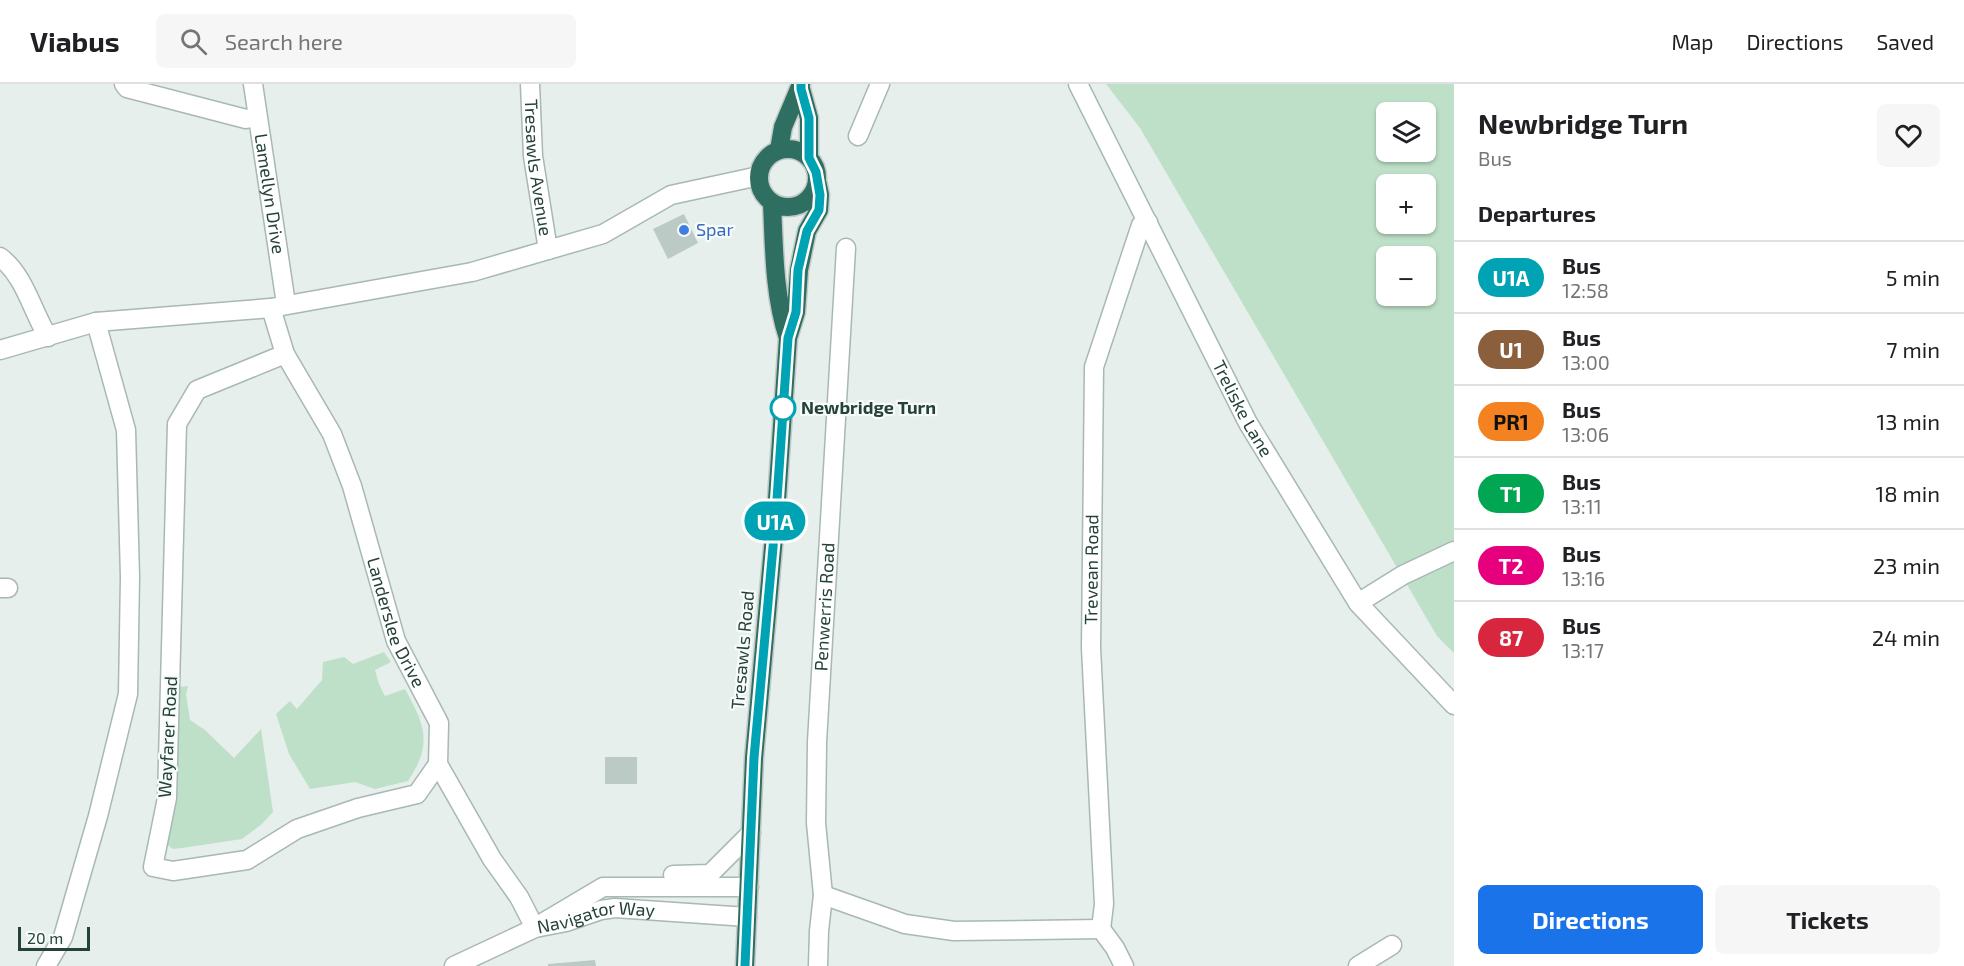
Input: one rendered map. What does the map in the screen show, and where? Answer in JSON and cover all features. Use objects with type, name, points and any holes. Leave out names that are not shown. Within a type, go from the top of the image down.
[{"type":"highway","points":[[779,150],[783,127],[801,86]]},
{"type":"highway","points":[[801,86],[809,118],[809,158],[816,172],[817,181],[811,197],[798,206],[783,208],[765,197],[759,183],[765,160],[779,150],[795,150],[809,158]]},
{"type":"highway","name":"Tresawls Road","points":[[745,966],[754,758],[776,514],[788,338],[796,312],[798,270],[807,231],[819,210],[820,195],[817,181]]},
{"type":"highway","name":"Tresawls Road","points":[[772,203],[781,318],[788,338]]},
{"type":"street","points":[[124,84],[138,93],[246,119],[257,117]]},
{"type":"street","name":"Lamellyn Drive","points":[[253,84],[278,306]]},
{"type":"street","name":"Tresawls Avenue","points":[[530,84],[533,156],[548,250]]},
{"type":"street","points":[[858,136],[880,84]]},
{"type":"street","name":"Treliske Lane","points":[[1078,84],[1248,423],[1358,603],[1454,705]]},
{"type":"street","points":[[0,351],[96,322],[278,306],[471,272],[603,234],[671,195],[759,176]]},
{"type":"street","name":"Trevean Road","points":[[1101,929],[1104,904],[1091,648],[1094,367],[1141,225],[1148,222]]},
{"type":"street","name":"Penwerris Road","points":[[818,966],[823,895],[816,823],[817,742],[846,248]]},
{"type":"street","points":[[0,257],[9,263],[27,292],[38,322],[48,337]]},
{"type":"street","name":"Landerslee Drive","points":[[278,306],[285,354],[332,434],[352,486],[396,641],[438,723],[438,764],[492,859],[519,897],[535,928]]},
{"type":"street","points":[[46,966],[63,937],[98,816],[129,694],[130,576],[126,429],[96,322]]},
{"type":"street","name":"Wayfarer Road","points":[[285,354],[197,390],[177,424],[166,798],[153,867],[173,871],[247,860],[297,829],[358,808],[417,794],[438,764]]},
{"type":"street","points":[[1358,603],[1403,575],[1454,551]]},
{"type":"street","points":[[535,928],[603,887],[656,875],[710,874],[751,833]]},
{"type":"street","points":[[603,887],[748,887]]},
{"type":"street","points":[[823,895],[905,924],[954,931],[1101,929],[1115,948],[1124,966]]},
{"type":"street","name":"Navigator Way","points":[[454,966],[535,928],[566,922],[601,910],[615,908],[747,917]]},
{"type":"street","points":[[1358,966],[1392,945]]},
{"type":"green space","points":[[1106,84],[1454,84],[1454,653],[1437,636],[1140,128]]},
{"type":"green space","points":[[384,652],[391,662],[375,670],[385,696],[405,689],[421,724],[423,745],[416,768],[408,781],[375,789],[355,782],[310,789],[289,754],[276,714],[290,701],[297,709],[322,680],[323,662],[344,657],[353,664]]},
{"type":"green space","points":[[188,686],[186,694],[190,720],[205,730],[234,758],[261,729],[273,812],[262,824],[242,839],[173,849],[166,844],[180,687]]},
{"type":"building","points":[[684,214],[698,243],[668,259],[653,229]]},
{"type":"building","points":[[605,757],[637,757],[637,784],[605,784]]},
{"type":"building","points":[[595,960],[596,966],[548,966],[548,964]]},
{"type":"bus line","name":"U1A","points":[[745,966],[754,758],[776,514],[788,338],[796,312],[798,270],[807,231],[819,210],[820,195],[814,165],[809,158],[809,118],[801,84]]},
{"type":"place","name":"Spar","points":[[684,230]]},
{"type":"place","name":"Newbridge Turn","points":[[783,408]]}]
